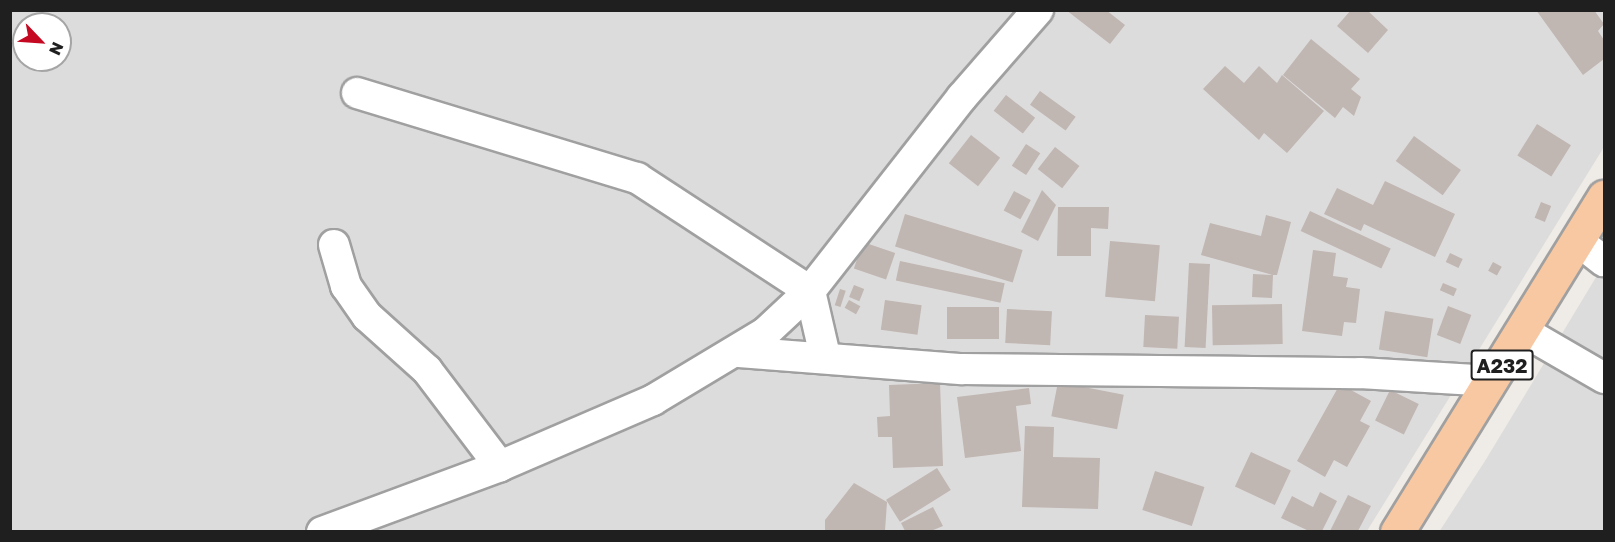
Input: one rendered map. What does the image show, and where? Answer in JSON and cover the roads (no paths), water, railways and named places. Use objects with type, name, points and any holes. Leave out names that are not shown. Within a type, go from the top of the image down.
[{"type":"main road","name":"A232","points":[[1397,531],[1605,198]]},
{"type":"street","points":[[322,531],[500,466],[654,400],[739,352],[810,291],[962,97],[1038,10]]},
{"type":"street","points":[[357,93],[637,178],[810,291],[825,356]]},
{"type":"street","points":[[1578,241],[1605,261]]},
{"type":"street","points":[[334,245],[346,286],[367,316],[427,370],[500,466]]},
{"type":"street","points":[[1523,331],[1605,378]]},
{"type":"street","points":[[739,352],[825,356],[962,369],[1360,373],[1492,381]]}]
